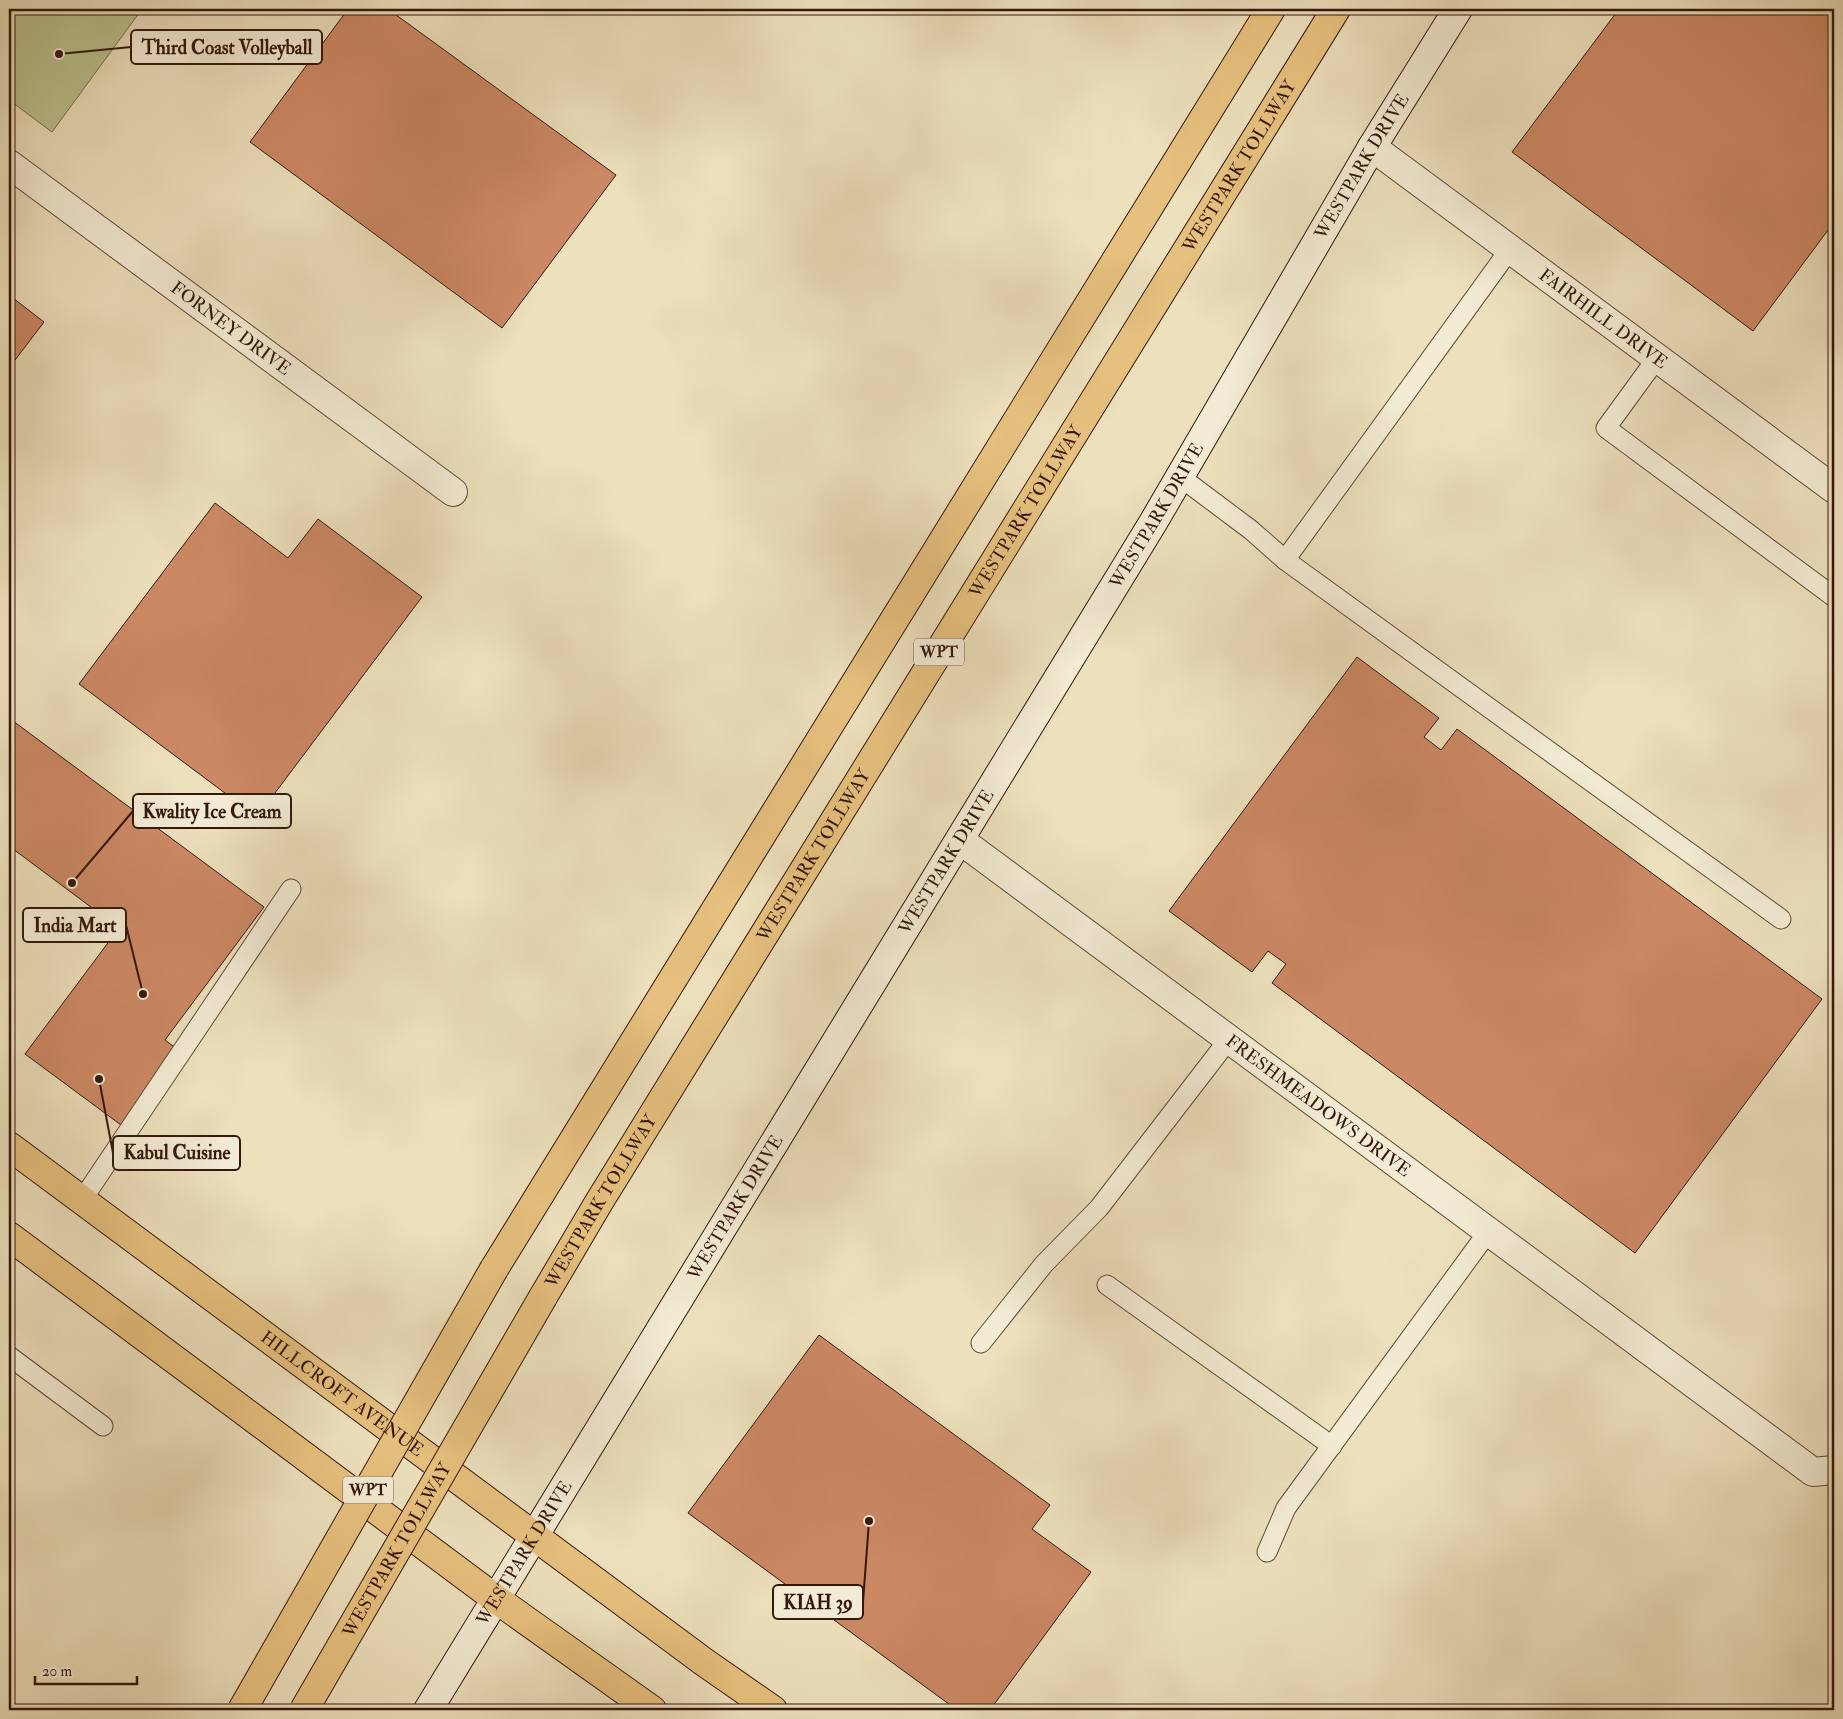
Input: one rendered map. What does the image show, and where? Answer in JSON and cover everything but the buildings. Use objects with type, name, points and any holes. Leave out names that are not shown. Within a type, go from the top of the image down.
[{"type":"main road","name":"WPT","points":[[242,1710],[494,1269],[1272,9]]},
{"type":"main road","name":"WESTPARK TOLLWAY","points":[[304,1710],[599,1202],[1336,9]]},
{"type":"main road","name":"HILLCROFT AVENUE","points":[[9,1146],[704,1662],[773,1710]]},
{"type":"main road","points":[[9,1236],[496,1599],[652,1710]]},
{"type":"street","name":"WESTPARK DRIVE","points":[[428,1710],[960,840],[1180,476],[1372,147],[1458,9]]},
{"type":"street","name":"FAIRHILL DRIVE","points":[[1372,147],[1834,489]]},
{"type":"street","name":"FORNEY DRIVE","points":[[9,164],[453,492]]},
{"type":"street","name":"FRESHMEADOWS DRIVE","points":[[960,840],[1813,1472],[1834,1470]]},
{"type":"lane","points":[[1285,560],[1510,249]]},
{"type":"lane","points":[[1657,358],[1606,428],[1834,597]]},
{"type":"lane","points":[[1180,476],[1251,530],[1285,560],[1781,919]]},
{"type":"lane","points":[[82,1200],[291,889]]},
{"type":"lane","points":[[981,1343],[1044,1264],[1099,1208],[1229,1039]]},
{"type":"lane","points":[[1267,1552],[1286,1508],[1488,1232]]},
{"type":"lane","points":[[1107,1285],[1332,1446]]},
{"type":"lane","points":[[9,1356],[103,1426]]},
{"type":"green space","points":[[9,9],[142,9],[52,132],[9,100]]},
{"type":"place","name":"Third Coast Volleyball","points":[[59,54]]},
{"type":"place","name":"Kwality Ice Cream","points":[[72,883]]},
{"type":"place","name":"India Mart","points":[[143,994]]},
{"type":"place","name":"Kabul Cuisine","points":[[99,1079]]},
{"type":"place","name":"KIAH 39","points":[[869,1521]]}]
